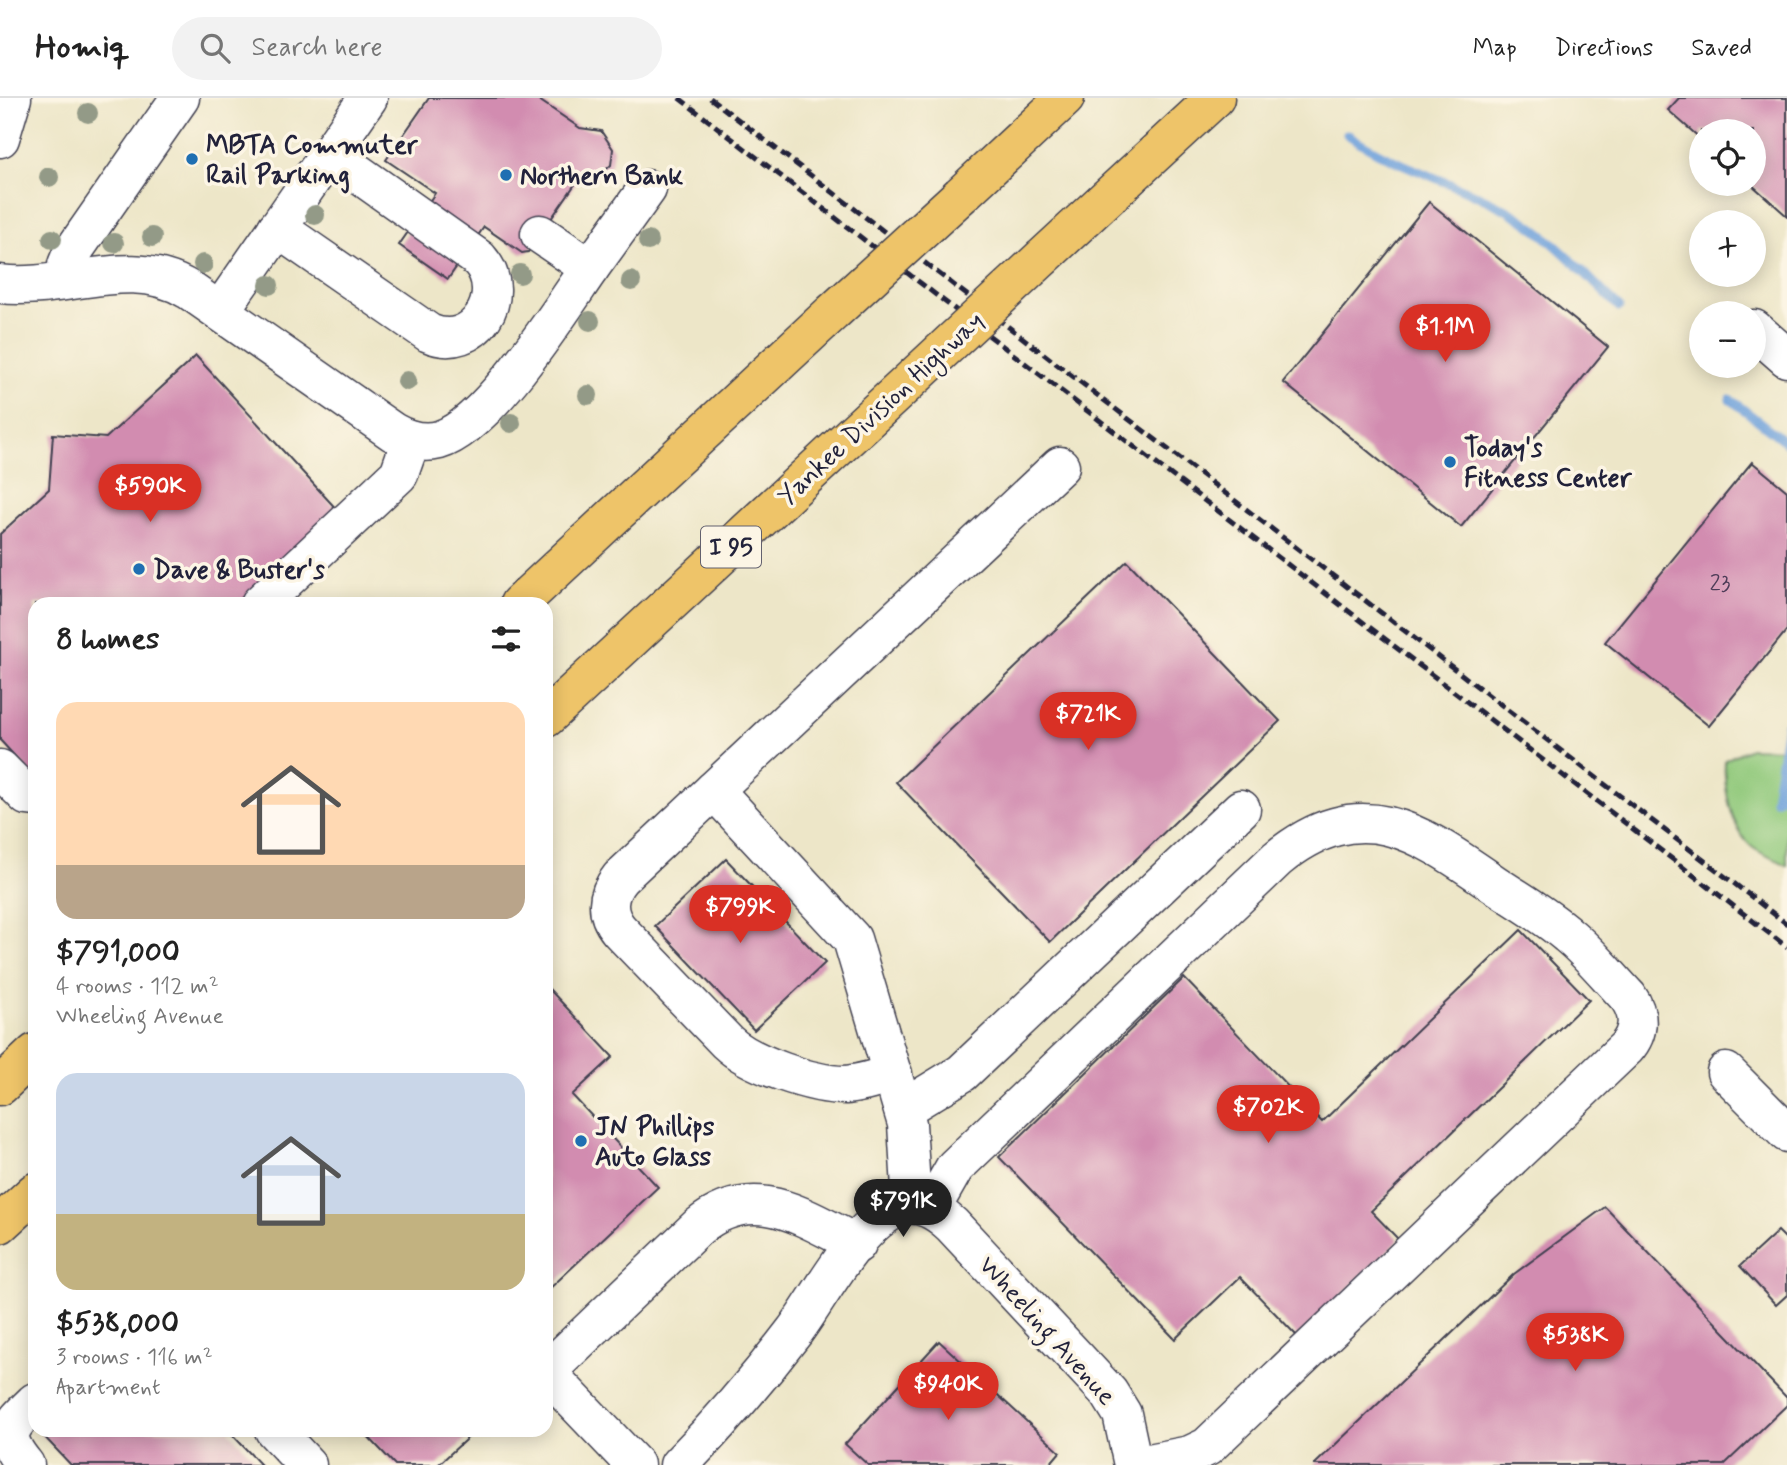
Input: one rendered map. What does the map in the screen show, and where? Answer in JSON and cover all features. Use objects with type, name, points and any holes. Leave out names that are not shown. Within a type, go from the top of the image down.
[{"type":"highway","points":[[527,597],[1065,98]]},
{"type":"highway","name":"Yankee Division Highway","points":[[553,712],[1215,98]]},
{"type":"highway","points":[[0,1086],[28,1060]]},
{"type":"highway","points":[[0,1224],[28,1198]]},
{"type":"street","points":[[0,138],[12,98]]},
{"type":"street","points":[[68,280],[68,265],[72,253],[180,98]]},
{"type":"street","points":[[220,311],[368,98]]},
{"type":"street","points":[[277,228],[434,335],[457,336],[473,328],[483,318],[490,306],[492,288],[489,274],[479,259],[329,153]]},
{"type":"street","points":[[0,284],[136,274],[160,276],[183,286],[393,432],[411,440],[439,440],[463,426],[506,384],[647,189]]},
{"type":"street","points":[[540,234],[590,268]]},
{"type":"street","points":[[1766,340],[1787,358]]},
{"type":"street","points":[[267,597],[399,474],[411,440]]},
{"type":"street","points":[[1060,466],[616,884],[609,904],[614,925],[727,1042],[744,1055],[834,1084],[898,1091],[962,1073],[1241,809]]},
{"type":"street","points":[[0,769],[28,796]]},
{"type":"street","points":[[714,790],[852,939],[898,1091],[922,1207]]},
{"type":"street","points":[[678,1465],[755,1381],[857,1244],[885,1215],[922,1207],[952,1171],[1277,859],[1294,845],[1334,827],[1378,824],[1420,835],[1566,933],[1628,996],[1635,1009],[1637,1030],[1631,1043],[1616,1058],[1207,1447],[1190,1455],[1139,1465]]},
{"type":"street","points":[[1726,1072],[1787,1133]]},
{"type":"street","points":[[553,1365],[698,1227],[722,1211],[749,1204],[778,1207],[857,1244]]},
{"type":"street","name":"Wheeling Avenue","points":[[922,1207],[944,1217],[1108,1393],[1122,1414],[1133,1465]]},
{"type":"street","points":[[553,1379],[635,1465]]},
{"type":"street","points":[[25,1465],[11,1450],[8,1437],[12,1424],[28,1409]]},
{"type":"street","points":[[281,1437],[307,1465]]},
{"type":"green space","points":[[1750,748],[1787,749],[1787,865],[1752,847],[1739,829],[1730,806],[1725,782],[1725,760]]},
{"type":"building","name":"Northern Bank","points":[[429,98],[536,98],[580,128],[601,131],[613,149],[611,165],[596,179],[578,180],[528,252],[522,253],[484,227],[448,279],[399,245],[435,193],[386,160]]},
{"type":"building","points":[[1679,98],[1787,98],[1787,216],[1764,196],[1766,119],[1689,119],[1689,128],[1668,110]]},
{"type":"building","points":[[1429,202],[1608,347],[1461,527],[1283,382]]},
{"type":"building","name":"Dave & Buster's","points":[[196,356],[340,513],[248,597],[28,597],[28,770],[0,740],[0,534],[49,489],[53,434],[106,438]]},
{"type":"building","points":[[1752,462],[1787,491],[1787,630],[1709,726],[1605,642]]},
{"type":"building","points":[[1127,561],[1280,721],[1050,942],[896,782]]},
{"type":"building","points":[[726,859],[825,963],[754,1030],[655,926]]},
{"type":"building","points":[[1521,930],[1589,1000],[1371,1211],[1399,1240],[1298,1337],[1240,1277],[1175,1339],[999,1157],[1184,978],[1322,1122]]},
{"type":"building","name":"JN Phillips Auto Glass","points":[[553,993],[613,1057],[572,1095],[658,1187],[553,1285]]},
{"type":"building","points":[[1605,1207],[1787,1398],[1787,1405],[1724,1465],[1314,1465],[1514,1274]]},
{"type":"building","points":[[1778,1231],[1787,1240],[1787,1295],[1776,1305],[1740,1266]]},
{"type":"building","points":[[939,1341],[1060,1452],[1049,1465],[868,1465],[845,1444]]},
{"type":"building","points":[[45,1437],[235,1437],[261,1465],[71,1465]]},
{"type":"building","points":[[369,1437],[468,1437],[438,1465],[395,1465]]},
{"type":"waterway","points":[[1347,134],[1387,157],[1510,212],[1554,244],[1619,307]]},
{"type":"waterway","points":[[1730,399],[1787,443]]},
{"type":"waterway","points":[[1787,724],[1775,800],[1787,793]]},
{"type":"railway","points":[[679,98],[1787,947]]},
{"type":"railway","points":[[710,98],[1787,924]]},
{"type":"place","name":"MBTA Commuter Rail Parking","points":[[192,159]]},
{"type":"place","name":"Northern Bank","points":[[506,175]]},
{"type":"place","name":"Today's Fitness Center","points":[[1450,462]]},
{"type":"place","name":"Dave & Buster's","points":[[139,569]]},
{"type":"place","name":"JN Phillips Auto Glass","points":[[581,1141]]}]
